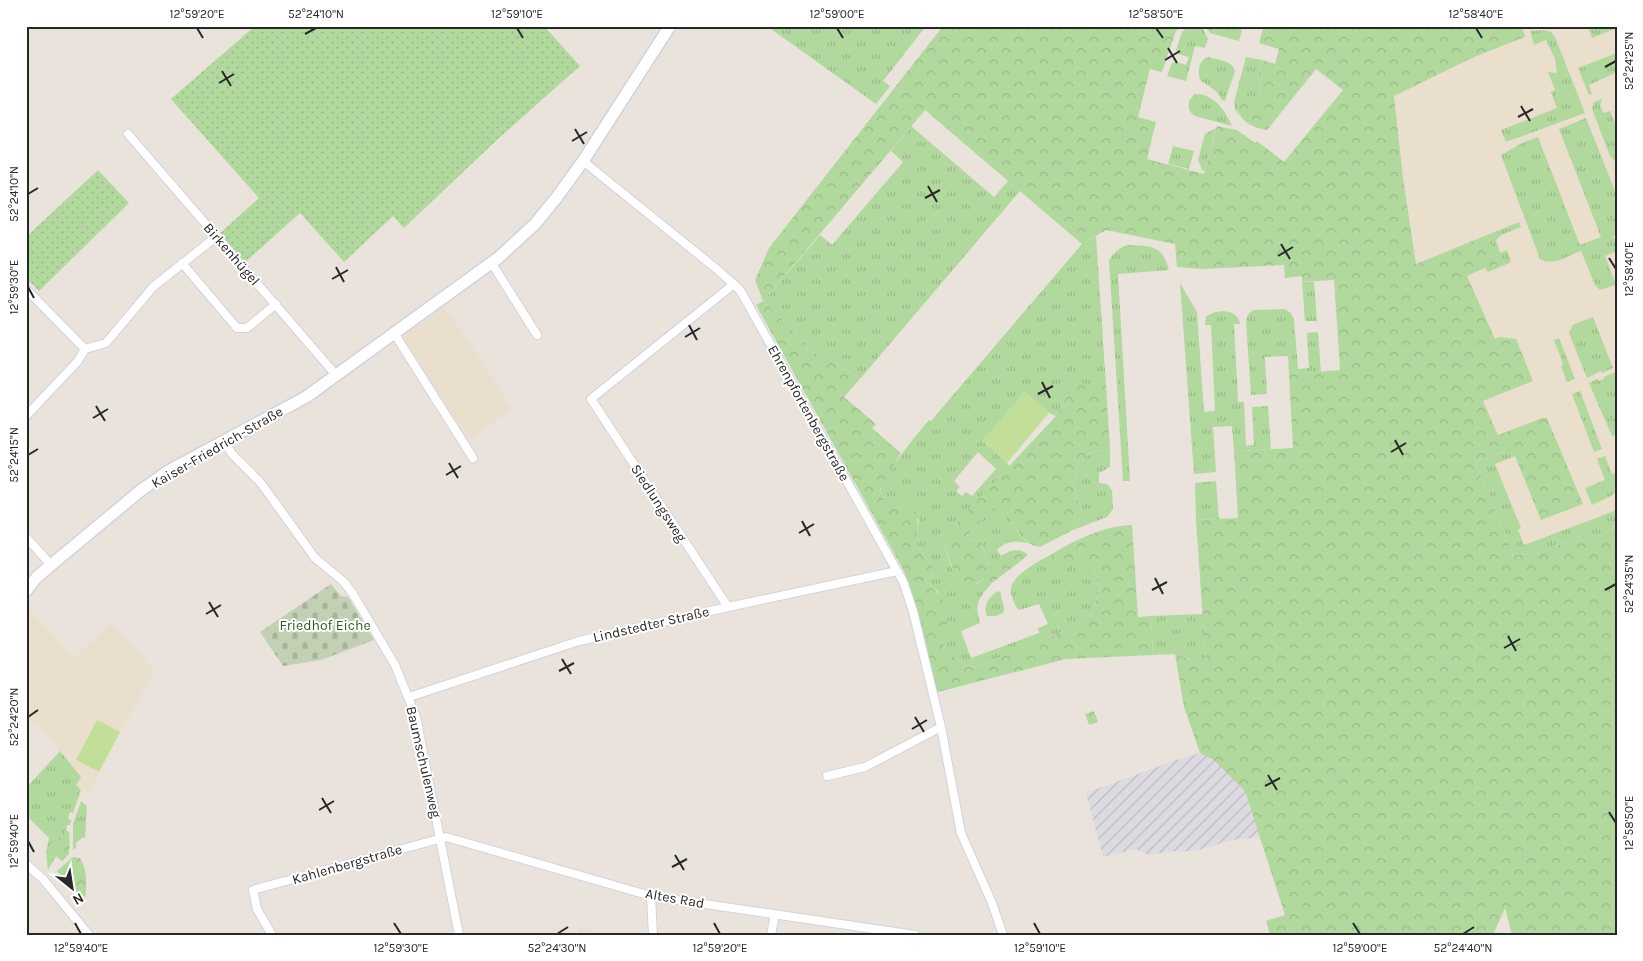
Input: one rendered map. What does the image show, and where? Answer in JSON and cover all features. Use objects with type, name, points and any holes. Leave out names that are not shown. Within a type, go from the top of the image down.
[{"type":"street","name":"Kaiser-Friedrich-Straße","points":[[26,591],[36,578],[140,491],[170,470],[306,397],[491,262],[520,238],[535,224],[583,161],[670,26]]},
{"type":"street","name":"Birkenhügel","points":[[128,134],[336,375]]},
{"type":"street","name":"Ehrenpfortenbergstraße","points":[[583,161],[740,290],[903,582],[913,611],[941,727],[961,833],[992,903],[1003,935]]},
{"type":"street","points":[[26,416],[78,361],[85,349],[106,343],[153,287],[217,236]]},
{"type":"street","points":[[491,262],[537,335]]},
{"type":"street","points":[[182,263],[237,328],[247,328],[276,304]]},
{"type":"street","name":"Siedlungsweg","points":[[728,607],[591,399],[734,284]]},
{"type":"street","points":[[26,289],[85,349]]},
{"type":"street","points":[[394,333],[473,458]]},
{"type":"street","name":"Baumschulenweg","points":[[224,441],[232,454],[266,489],[315,558],[344,582],[395,665],[416,717],[459,935]]},
{"type":"street","points":[[26,537],[51,565]]},
{"type":"street","name":"Lindstedter Straße","points":[[409,697],[579,641],[897,571]]},
{"type":"street","points":[[827,776],[866,767],[941,727]]},
{"type":"street","name":"Altes Rad","points":[[441,838],[446,837],[651,896],[915,935]]},
{"type":"street","name":"Kahlenbergstraße","points":[[272,935],[257,909],[253,890],[441,838]]},
{"type":"street","points":[[26,864],[43,879],[89,935]]},
{"type":"street","points":[[651,896],[653,935]]},
{"type":"street","points":[[771,935],[775,914]]},
{"type":"shaded area","points":[[1366,26],[1617,26],[1617,525],[1513,555],[1364,111]]},
{"type":"shaded area","points":[[443,308],[463,332],[512,408],[469,441],[402,337]]},
{"type":"shaded area","points":[[26,606],[74,658],[111,623],[154,670],[87,795],[76,785],[81,776],[40,727],[26,719]]},
{"type":"shaded area","points":[[1200,753],[1452,816],[1232,840],[1195,851],[1175,851],[1149,855],[1135,849],[1103,857],[1086,793]]},
{"type":"shaded area","points":[[578,927],[605,935],[579,935]]},
{"type":"green space","points":[[255,26],[544,26],[580,66],[500,137],[404,228],[393,216],[344,262],[300,213],[242,265],[217,236],[259,198],[171,99]]},
{"type":"green space","points":[[772,26],[851,26],[855,29],[858,26],[926,26],[883,81],[890,86],[876,104],[771,29]]},
{"type":"green space","points":[[943,26],[1181,26],[1176,31],[1162,72],[1150,69],[1138,117],[1156,122],[1147,159],[1204,174],[1217,126],[1237,130],[1255,143],[1257,141],[1284,162],[1343,90],[1316,69],[1267,130],[1252,126],[1245,121],[1237,108],[1240,101],[1246,97],[1260,98],[1258,78],[1262,60],[1275,64],[1279,49],[1259,43],[1264,26],[1522,26],[1525,37],[1474,57],[1394,96],[1403,178],[1416,264],[1487,235],[1500,267],[1488,272],[1485,268],[1467,276],[1495,339],[1500,337],[1516,339],[1533,381],[1483,401],[1498,435],[1542,418],[1547,418],[1583,504],[1541,520],[1515,456],[1503,452],[1475,461],[1513,555],[1534,554],[1584,535],[1593,542],[1617,525],[1617,935],[1512,935],[1505,908],[1493,935],[1270,935],[1266,921],[1285,915],[1245,791],[1214,760],[1200,753],[1184,707],[1175,654],[1206,665],[1196,520],[1238,518],[1234,451],[1293,448],[1289,374],[1340,370],[1334,280],[1302,282],[1302,276],[1285,278],[1284,265],[1203,269],[1177,267],[1175,244],[1106,230],[1082,244],[925,110],[763,301],[755,280],[769,248]]},
{"type":"green space","points":[[1188,26],[1202,27],[1208,39],[1205,48],[1195,46],[1186,81],[1167,76],[1172,63],[1176,62],[1186,65],[1189,57],[1178,54],[1176,50],[1182,32]]},
{"type":"green space","points":[[1205,26],[1243,26],[1239,41],[1210,33]]},
{"type":"green space","points":[[1592,26],[1617,26],[1617,28],[1592,38],[1589,29]]},
{"type":"green space","points":[[1544,30],[1551,32],[1555,37],[1585,113],[1506,142],[1501,130],[1557,108],[1551,92],[1555,90],[1548,72],[1557,73],[1555,59],[1546,40],[1534,45],[1530,31]]},
{"type":"green space","points":[[1617,53],[1617,72],[1589,85],[1592,94],[1589,95],[1578,68]]},
{"type":"green space","points":[[1208,57],[1228,63],[1235,71],[1225,101],[1222,100],[1217,92],[1200,80],[1199,70],[1201,63]]},
{"type":"green space","points":[[1246,57],[1262,60],[1258,78],[1261,93],[1260,99],[1247,97],[1237,108],[1239,116],[1234,102]]},
{"type":"green space","points":[[1195,94],[1208,96],[1218,104],[1232,126],[1195,116],[1189,110],[1189,101]]},
{"type":"green space","points":[[1602,99],[1600,105],[1603,113],[1610,111],[1617,128],[1617,163],[1610,156],[1592,109],[1594,102]]},
{"type":"green space","points":[[1586,118],[1617,196],[1617,234],[1613,236],[1617,244],[1617,251],[1605,256],[1616,285],[1600,290],[1595,285],[1581,251],[1550,262],[1540,259],[1501,155],[1522,143],[1538,137],[1580,245],[1601,237],[1559,129]]},
{"type":"green space","points":[[911,126],[994,197],[1008,181],[1020,191],[860,379],[836,363],[807,349],[799,336],[763,301],[820,235],[832,245],[903,162],[891,151]]},
{"type":"green space","points":[[1216,128],[1205,171],[1202,170],[1198,160],[1205,134]]},
{"type":"green space","points":[[1173,146],[1194,151],[1189,169],[1168,164]]},
{"type":"green space","points":[[98,170],[129,203],[39,291],[26,278],[26,237]]},
{"type":"green space","points":[[1519,222],[1521,227],[1501,235],[1496,240],[1500,253],[1507,250],[1511,262],[1500,267],[1487,235]]},
{"type":"green space","points":[[1096,236],[1106,385],[1072,385],[1056,416],[1049,413],[1024,392],[1007,463],[1010,466],[957,522],[943,542],[952,569],[973,586],[984,579],[992,583],[979,601],[980,623],[961,631],[971,658],[1039,633],[1038,628],[1048,624],[1039,604],[1019,610],[1012,597],[1011,589],[1013,582],[1025,570],[1055,552],[1054,560],[1072,566],[1093,566],[1100,589],[1092,614],[1069,629],[977,667],[962,665],[956,657],[945,652],[942,638],[947,625],[938,592],[925,580],[935,569],[916,545],[919,519],[884,502],[880,487],[922,428],[929,420],[931,421],[1082,244]],"holes":[[[978,452],[996,469],[972,496],[966,492],[962,496],[956,491],[960,487],[954,481]]]},
{"type":"green space","points":[[1129,245],[1150,247],[1160,252],[1167,262],[1169,270],[1118,274],[1130,481],[1123,481],[1109,260],[1118,250]]},
{"type":"green space","points":[[1302,282],[1314,282],[1317,321],[1305,321]]},
{"type":"green space","points":[[1180,283],[1197,312],[1204,412],[1215,411],[1211,325],[1205,325],[1206,317],[1220,311],[1235,315],[1240,324],[1234,324],[1238,402],[1244,402],[1246,446],[1254,445],[1252,407],[1268,406],[1271,449],[1234,451],[1232,426],[1213,427],[1216,472],[1194,474]]},
{"type":"green space","points":[[763,301],[799,336],[807,349],[836,363],[860,379],[844,397],[876,424],[872,428],[901,453],[880,488],[884,502],[898,501],[907,503],[916,512],[918,525],[916,545],[935,569],[925,580],[939,595],[947,611],[944,641],[945,652],[956,657],[962,665],[977,667],[1069,629],[1092,614],[1100,589],[1093,566],[1072,566],[1061,570],[1054,560],[1055,552],[1092,534],[1132,525],[1138,617],[1151,616],[1153,655],[1066,659],[934,693],[912,597],[904,571],[756,305]]},
{"type":"green space","points":[[1285,309],[1291,313],[1294,319],[1298,369],[1309,368],[1307,333],[1318,332],[1321,372],[1289,374],[1288,356],[1265,357],[1267,394],[1251,395],[1247,317],[1255,310]]},
{"type":"green space","points":[[1593,317],[1613,368],[1602,373],[1601,371],[1587,378],[1569,333],[1573,325]]},
{"type":"green space","points":[[1559,338],[1575,379],[1567,382],[1561,366],[1563,364],[1554,340]]},
{"type":"green space","points":[[1615,372],[1617,377],[1617,434],[1612,436],[1589,383],[1598,379],[1599,381],[1604,379],[1604,377]]},
{"type":"green space","points":[[1072,385],[1106,385],[1110,449],[1089,453],[1078,467],[1073,484],[1082,512],[1073,530],[1040,547],[1023,538],[1006,511],[988,510],[981,521],[966,537],[971,540],[981,539],[988,565],[1007,552],[1018,550],[1028,555],[992,583],[983,579],[973,586],[960,589],[943,542],[957,522],[1056,416]]},
{"type":"green space","points":[[1580,391],[1602,449],[1594,452],[1572,394]]},
{"type":"green space","points":[[1024,392],[1049,413],[1007,463],[982,441]]},
{"type":"green space","points":[[1110,449],[1110,467],[1099,473],[1099,483],[1107,484],[1112,490],[1113,509],[1107,517],[1073,530],[1082,512],[1073,484],[1078,467],[1089,453]]},
{"type":"green space","points":[[1503,452],[1515,456],[1495,464],[1521,528],[1518,530],[1524,545],[1617,510],[1617,525],[1593,542],[1584,535],[1534,554],[1513,555],[1475,461]]},
{"type":"green space","points":[[1605,456],[1612,474],[1616,473],[1617,491],[1592,505],[1585,488],[1605,480],[1597,459]]},
{"type":"green space","points":[[1216,481],[1219,519],[1196,520],[1195,483]]},
{"type":"green space","points":[[988,509],[1006,511],[1019,534],[1028,543],[1015,542],[1004,544],[997,550],[1001,556],[988,565],[981,539],[971,540],[966,537],[981,521]]},
{"type":"green space","name":"Friedhof Eiche","points":[[331,584],[341,596],[348,597],[374,640],[321,660],[283,666],[260,632]]},
{"type":"green space","points":[[998,591],[1001,593],[1004,612],[996,616],[987,616],[986,605]]},
{"type":"green space","points":[[1203,614],[1206,665],[1175,654],[1153,655],[1151,616]]},
{"type":"green space","points":[[1094,711],[1098,722],[1089,725],[1085,714]]},
{"type":"green space","points":[[97,720],[120,732],[99,772],[76,760]]},
{"type":"green space","points":[[60,751],[81,777],[76,785],[81,790],[73,813],[70,812],[68,819],[71,820],[70,825],[67,825],[66,831],[69,832],[69,851],[62,861],[56,856],[48,869],[46,853],[49,838],[26,815],[26,788]]},
{"type":"green space","points":[[81,801],[87,806],[85,839],[83,837],[75,844],[77,846],[73,850],[73,824]]},
{"type":"green space","points":[[66,832],[69,832],[69,854],[62,861],[56,856],[48,869],[47,855],[49,847]]},
{"type":"green space","points":[[73,857],[80,858],[86,874],[84,904],[57,871]]}]
